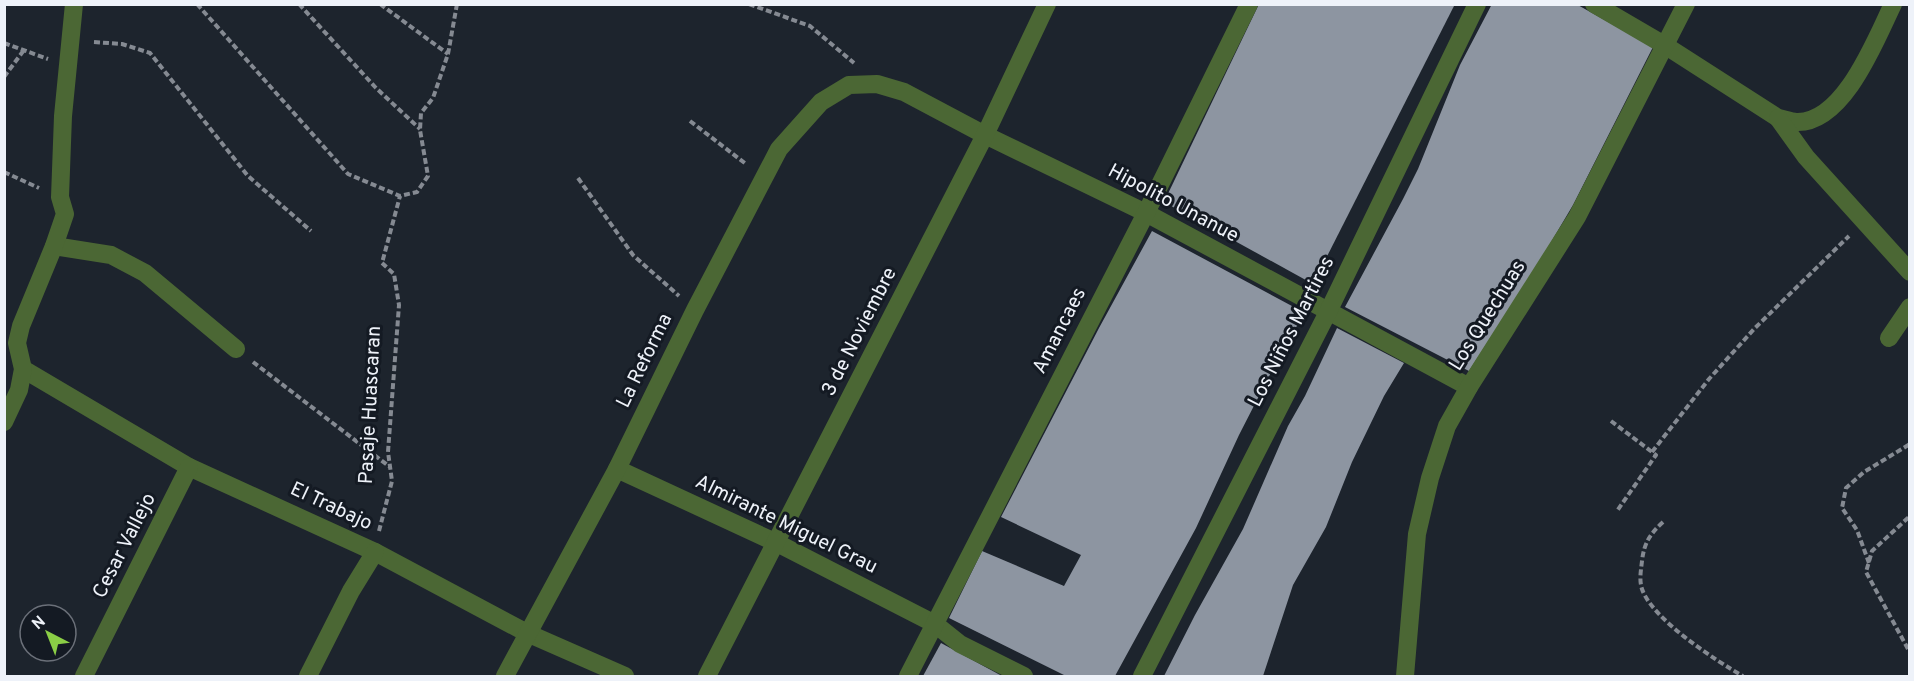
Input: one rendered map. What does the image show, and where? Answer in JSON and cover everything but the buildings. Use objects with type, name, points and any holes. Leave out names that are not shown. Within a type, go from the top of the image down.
[{"type":"street","points":[[4,422],[19,390],[23,369],[16,343],[64,214],[60,197],[63,116],[74,4]]},
{"type":"street","name":"3 de Noviembre","points":[[707,676],[985,135],[1047,4]]},
{"type":"street","name":"Amancaes","points":[[908,676],[1146,213],[1249,4]]},
{"type":"street","name":"Los Niños Martires","points":[[1142,676],[1328,312],[1477,4]]},
{"type":"street","points":[[1594,4],[1666,46],[1778,118],[1798,122],[1820,115],[1844,95],[1861,71],[1893,4]]},
{"type":"street","name":"Los Quechuas","points":[[1405,676],[1417,534],[1430,478],[1448,426],[1469,387],[1577,217],[1686,4]]},
{"type":"street","name":"Hipolito Unanue","points":[[849,85],[877,84],[904,92],[985,135],[1146,213],[1469,387]]},
{"type":"street","name":"La Reforma","points":[[505,676],[617,469],[695,310],[779,148],[821,102],[849,85]]},
{"type":"street","points":[[1778,118],[1806,157],[1910,272]]},
{"type":"street","points":[[54,246],[111,255],[145,273],[236,349]]},
{"type":"street","points":[[1889,338],[1910,307]]},
{"type":"street","name":"El Trabajo","points":[[23,369],[189,467],[375,552],[527,633],[625,676]]},
{"type":"street","name":"Cesar Vallejo","points":[[84,676],[189,467]]},
{"type":"street","name":"Almirante Miguel Grau","points":[[617,469],[777,543],[935,624],[960,644],[1024,676]]},
{"type":"street","points":[[308,676],[351,591],[375,552]]},
{"type":"path","points":[[197,4],[348,174],[400,196],[417,192],[428,176],[420,130],[421,113],[433,98],[448,54],[457,4]]},
{"type":"path","points":[[299,4],[376,88],[420,130]]},
{"type":"path","points":[[380,4],[448,54]]},
{"type":"path","points":[[749,4],[810,26],[877,84]]},
{"type":"path","points":[[71,40],[122,44],[150,53],[248,176],[311,231]]},
{"type":"path","points":[[4,43],[68,67]]},
{"type":"path","points":[[4,77],[24,50]]},
{"type":"path","points":[[690,121],[764,178]]},
{"type":"path","points":[[4,172],[60,197]]},
{"type":"path","points":[[578,178],[633,255],[695,310]]},
{"type":"path","name":"Pasaje Huascaran","points":[[375,552],[392,481],[388,453],[399,305],[394,274],[382,263],[400,196]]},
{"type":"path","points":[[1652,452],[1709,379],[1755,328],[1864,223]]},
{"type":"path","points":[[236,349],[390,467]]},
{"type":"path","points":[[1611,421],[1656,455],[1617,511]]},
{"type":"path","points":[[1869,563],[1857,530],[1842,508],[1846,488],[1864,472],[1910,444]]},
{"type":"path","points":[[1908,650],[1866,573],[1872,551],[1910,516]]},
{"type":"path","points":[[1663,522],[1651,532],[1644,546],[1642,590],[1654,609],[1687,639],[1743,676]]}]
